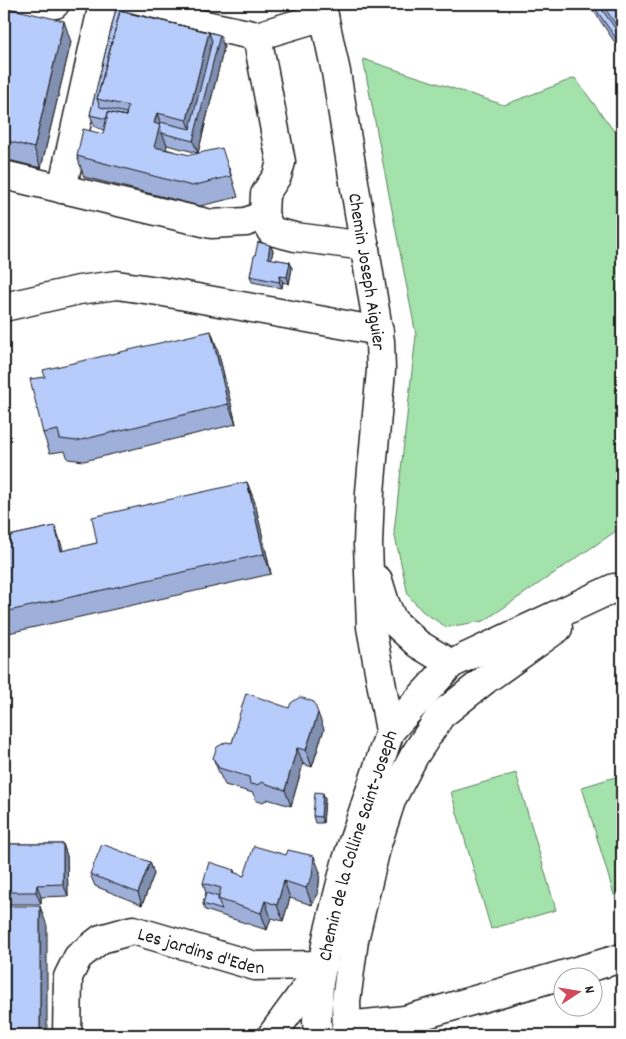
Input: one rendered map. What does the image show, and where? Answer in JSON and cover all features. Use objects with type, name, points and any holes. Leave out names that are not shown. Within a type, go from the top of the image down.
[{"type":"street","points":[[4,5],[55,4]]},
{"type":"street","points":[[62,189],[105,4],[256,36],[322,10]]},
{"type":"street","name":"Chemin Joseph Aiguier","points":[[322,10],[336,72],[380,340],[381,370],[370,492],[368,544],[371,627],[390,731]]},
{"type":"street","points":[[256,36],[281,162],[277,176],[265,194],[264,215],[271,231],[295,237],[365,246]]},
{"type":"street","points":[[4,176],[211,224],[246,222],[264,215]]},
{"type":"street","points":[[4,307],[79,290],[117,285],[379,331]]},
{"type":"street","name":"Chemin Joseph Aiguier","points":[[368,544],[385,603],[393,621],[418,644],[450,664]]},
{"type":"street","name":"Chemin de la Colline Saint-Joseph","points":[[331,1031],[319,983],[328,934],[346,863],[390,731],[450,664],[618,585]]},
{"type":"street","name":"Chemin de la Colline Saint-Joseph","points":[[331,1031],[346,1001],[354,940],[377,844],[392,798],[414,756],[447,710],[485,680],[618,585]]},
{"type":"street","points":[[390,731],[447,710],[450,664]]},
{"type":"street","name":"Les jardins d'Eden","points":[[68,1035],[68,977],[78,957],[101,939],[133,930],[255,966],[323,965]]},
{"type":"street","points":[[277,1028],[331,1031],[405,1020],[622,958]]},
{"type":"street","points":[[277,1028],[323,965]]},
{"type":"green space","points":[[363,59],[504,105],[575,78],[622,142],[622,527],[484,621],[446,627],[422,611],[408,595],[394,532],[416,335]]},
{"type":"green space","points":[[516,773],[556,910],[491,929],[451,792]]},
{"type":"green space","points":[[622,775],[622,893],[614,895],[582,787]]},
{"type":"building","points":[[592,4],[598,4],[622,38],[622,47]]},
{"type":"building","points":[[602,4],[622,4],[622,34]]},
{"type":"building","points":[[8,8],[64,21],[34,148],[4,140],[4,29]]},
{"type":"building","points":[[116,9],[191,28],[120,11],[97,99],[100,107],[126,113],[126,116],[108,112],[107,119],[90,115]]},
{"type":"building","points":[[120,11],[209,32],[187,120],[157,113],[154,123],[160,125],[154,147],[190,155],[222,148],[231,176],[192,186],[77,156],[83,129],[103,134],[108,112],[126,116],[128,106],[97,99]]},
{"type":"building","points":[[209,32],[220,35],[193,141],[162,133],[159,125],[160,122],[190,129],[212,41]]},
{"type":"building","points":[[258,242],[270,245],[268,258],[290,262],[287,277],[280,276],[279,282],[250,276]]},
{"type":"building","points":[[211,331],[228,404],[77,441],[60,439],[58,430],[43,433],[30,379],[45,377],[43,370]]},
{"type":"building","points":[[247,482],[264,554],[4,612],[4,537],[55,526],[61,551],[97,543],[92,517]]},
{"type":"building","points":[[246,693],[289,708],[291,703],[300,697],[314,702],[318,713],[306,750],[297,748],[285,790],[261,782],[256,785],[250,784],[249,777],[219,768],[213,758],[217,747],[226,742],[232,743]]},
{"type":"building","points":[[315,792],[323,793],[321,817],[313,816]]},
{"type":"building","points":[[4,844],[63,844],[63,884],[37,885],[36,892],[4,892]]},
{"type":"building","points":[[102,844],[150,862],[138,893],[90,874]]},
{"type":"building","points":[[254,846],[286,855],[288,850],[314,856],[312,877],[306,888],[284,881],[277,905],[265,901],[261,913],[218,899],[221,888],[203,883],[209,862],[234,870],[233,872],[244,876]]},
{"type":"building","points":[[206,893],[219,897],[222,910],[203,904]]},
{"type":"building","points":[[4,906],[40,906],[40,1035],[4,1035]]}]
